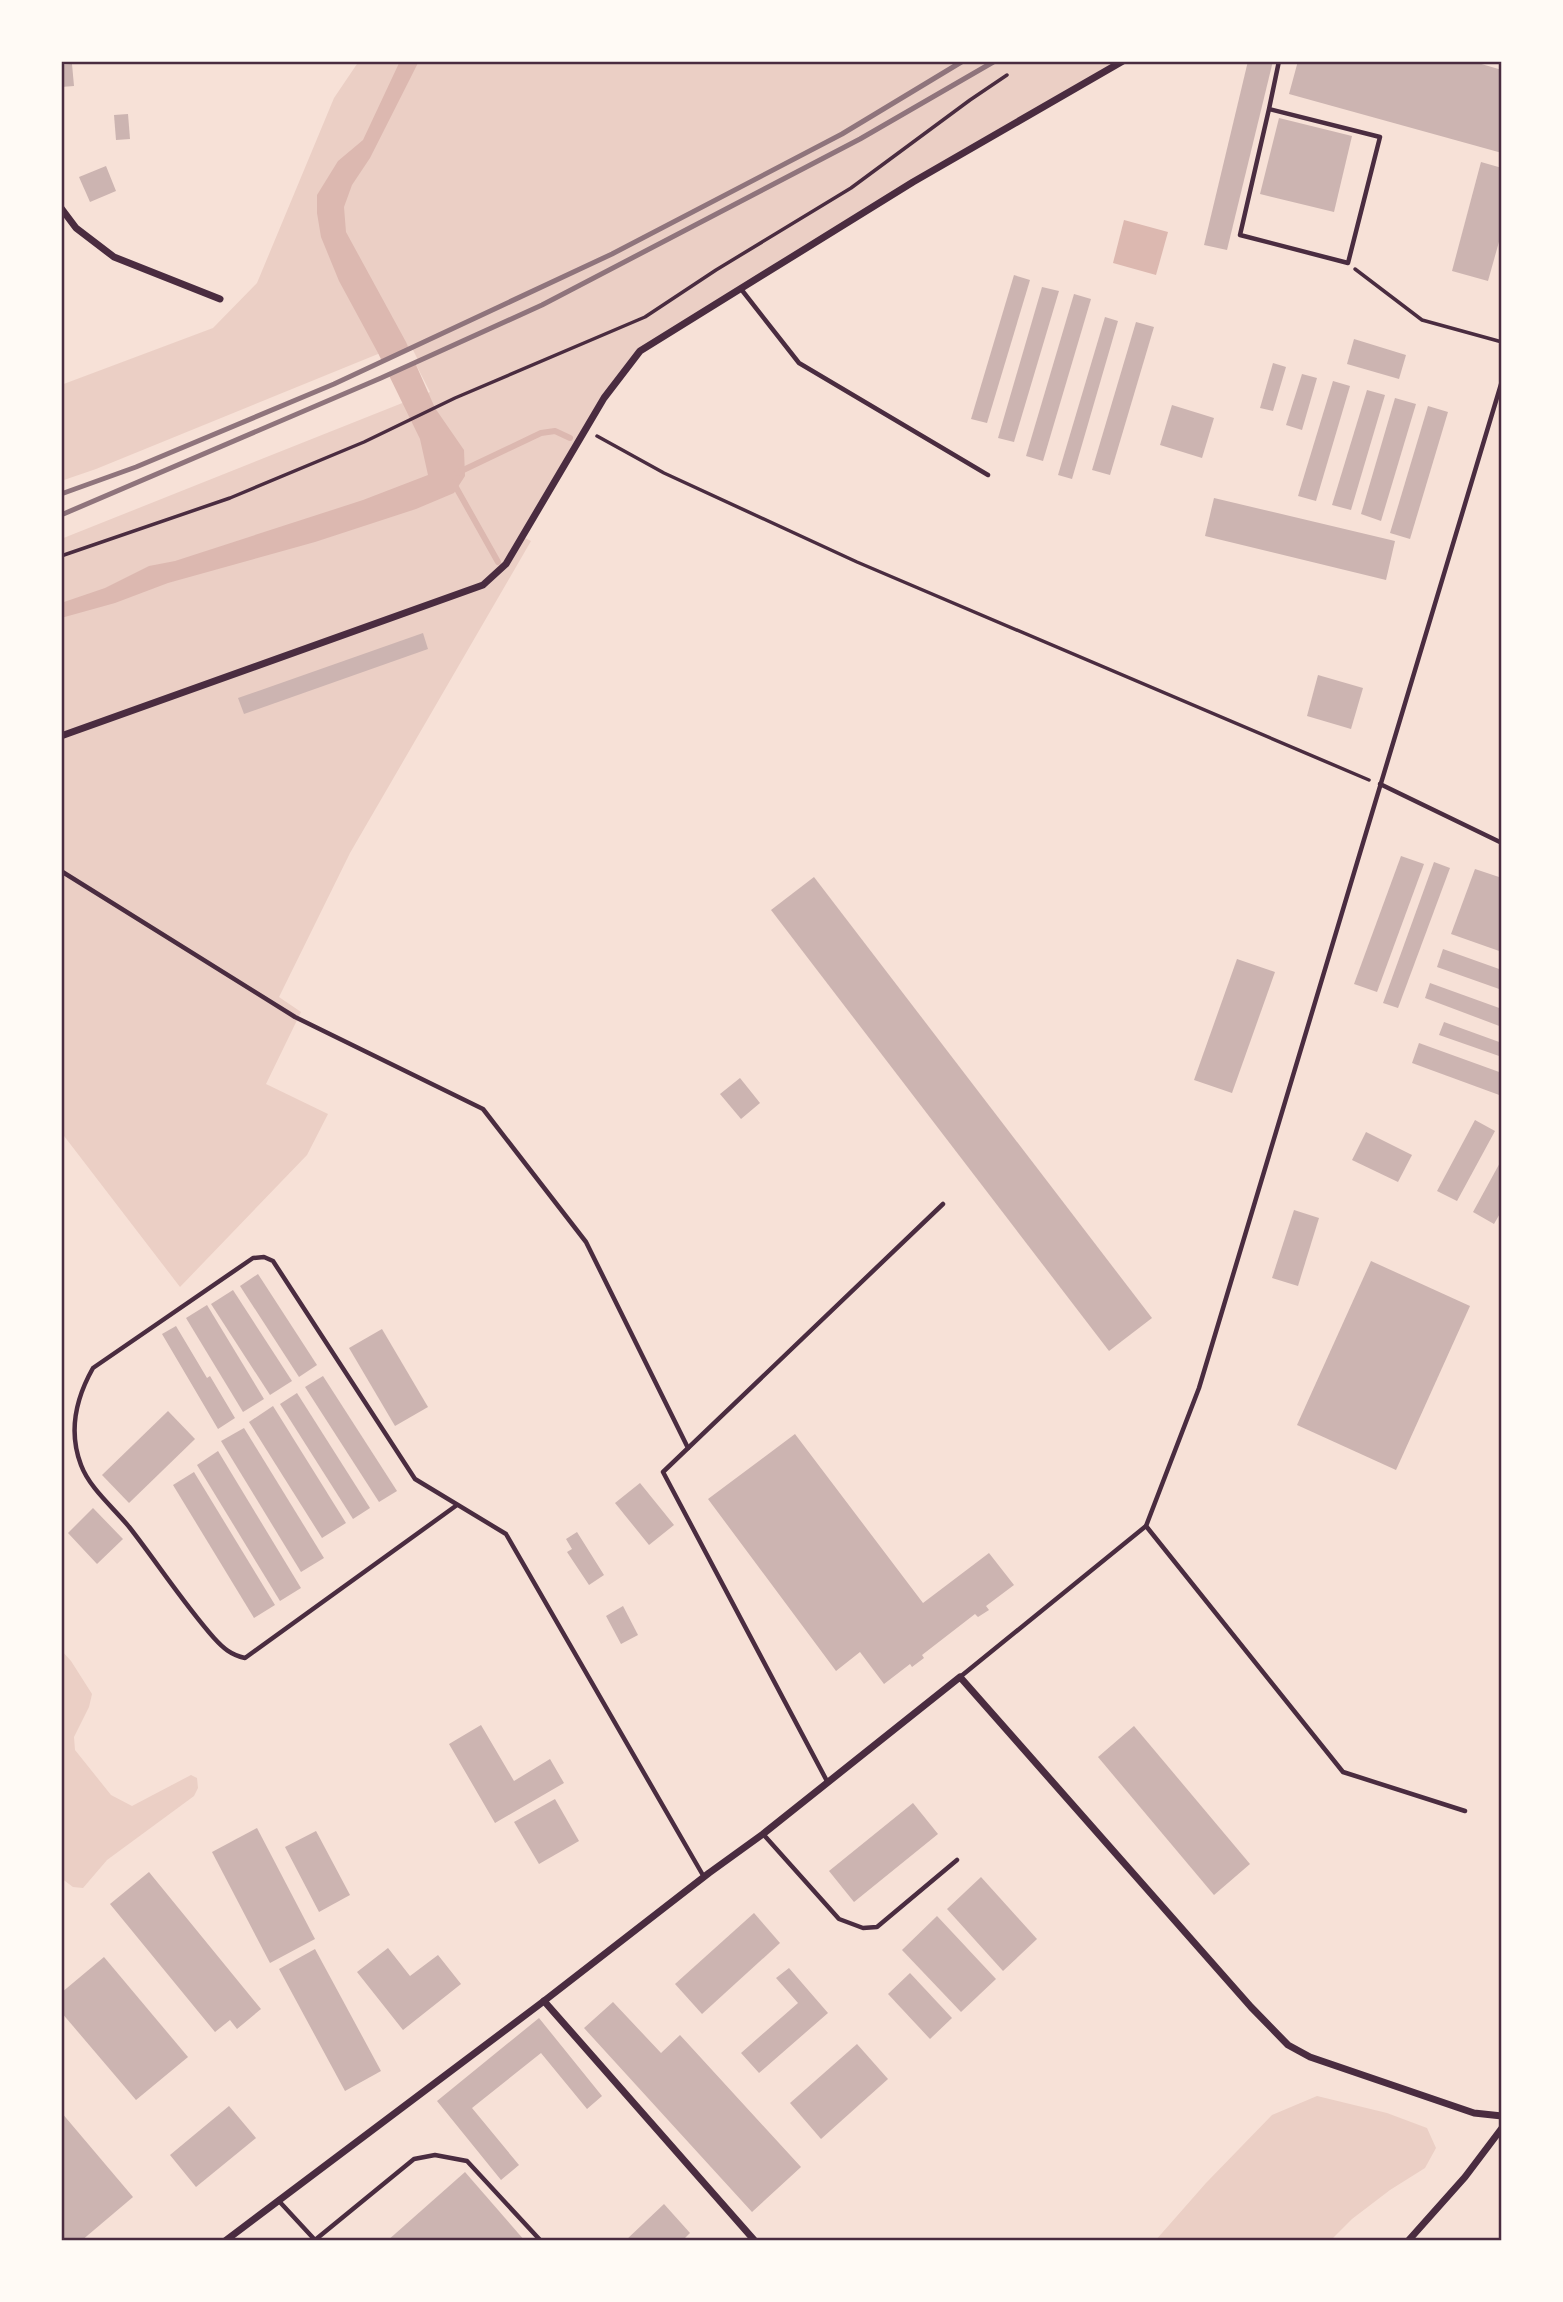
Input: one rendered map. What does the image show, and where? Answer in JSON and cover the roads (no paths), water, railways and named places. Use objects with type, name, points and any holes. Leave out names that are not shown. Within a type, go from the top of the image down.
[{"type":"street","points":[[61,736],[483,585],[506,564],[604,398],[640,351],[913,182],[1123,61]]},
{"type":"street","points":[[61,208],[76,228],[114,257],[220,299]]},
{"type":"street","points":[[225,2241],[763,1835],[960,1677],[1251,2007],[1288,2045],[1310,2057],[1371,2079],[1474,2113],[1502,2116]]},
{"type":"street","points":[[544,2001],[755,2241]]},
{"type":"street","points":[[1408,2241],[1465,2177],[1502,2128]]},
{"type":"lane","points":[[1269,109],[1380,137],[1348,263],[1240,235],[1279,61]]},
{"type":"lane","points":[[741,289],[799,363],[988,475]]},
{"type":"lane","points":[[960,1677],[1146,1526],[1199,1388],[1502,381]]},
{"type":"lane","points":[[1380,784],[1502,843]]},
{"type":"lane","points":[[61,871],[295,1017],[483,1110],[586,1242],[688,1448]]},
{"type":"lane","points":[[829,1784],[663,1472],[943,1204]]},
{"type":"lane","points":[[457,1505],[245,1658],[233,1656],[214,1638],[93,1485],[81,1464],[73,1420],[82,1387],[93,1368],[253,1258],[264,1257],[272,1261],[415,1479],[506,1534],[704,1877]]},
{"type":"lane","points":[[1146,1526],[1343,1772],[1465,1811]]},
{"type":"lane","points":[[763,1835],[839,1919],[863,1928],[877,1927],[957,1860]]},
{"type":"lane","points":[[277,2200],[315,2240],[414,2158],[435,2155],[467,2161],[541,2241]]},
{"type":"waterway","points":[[457,473],[541,433],[555,431],[570,438]]},
{"type":"waterway","points":[[453,482],[498,562]]},
{"type":"railway","points":[[61,494],[136,467],[334,384],[612,254],[842,134],[963,61]]},
{"type":"railway","points":[[61,515],[381,378],[542,305],[860,139],[995,61]]}]
